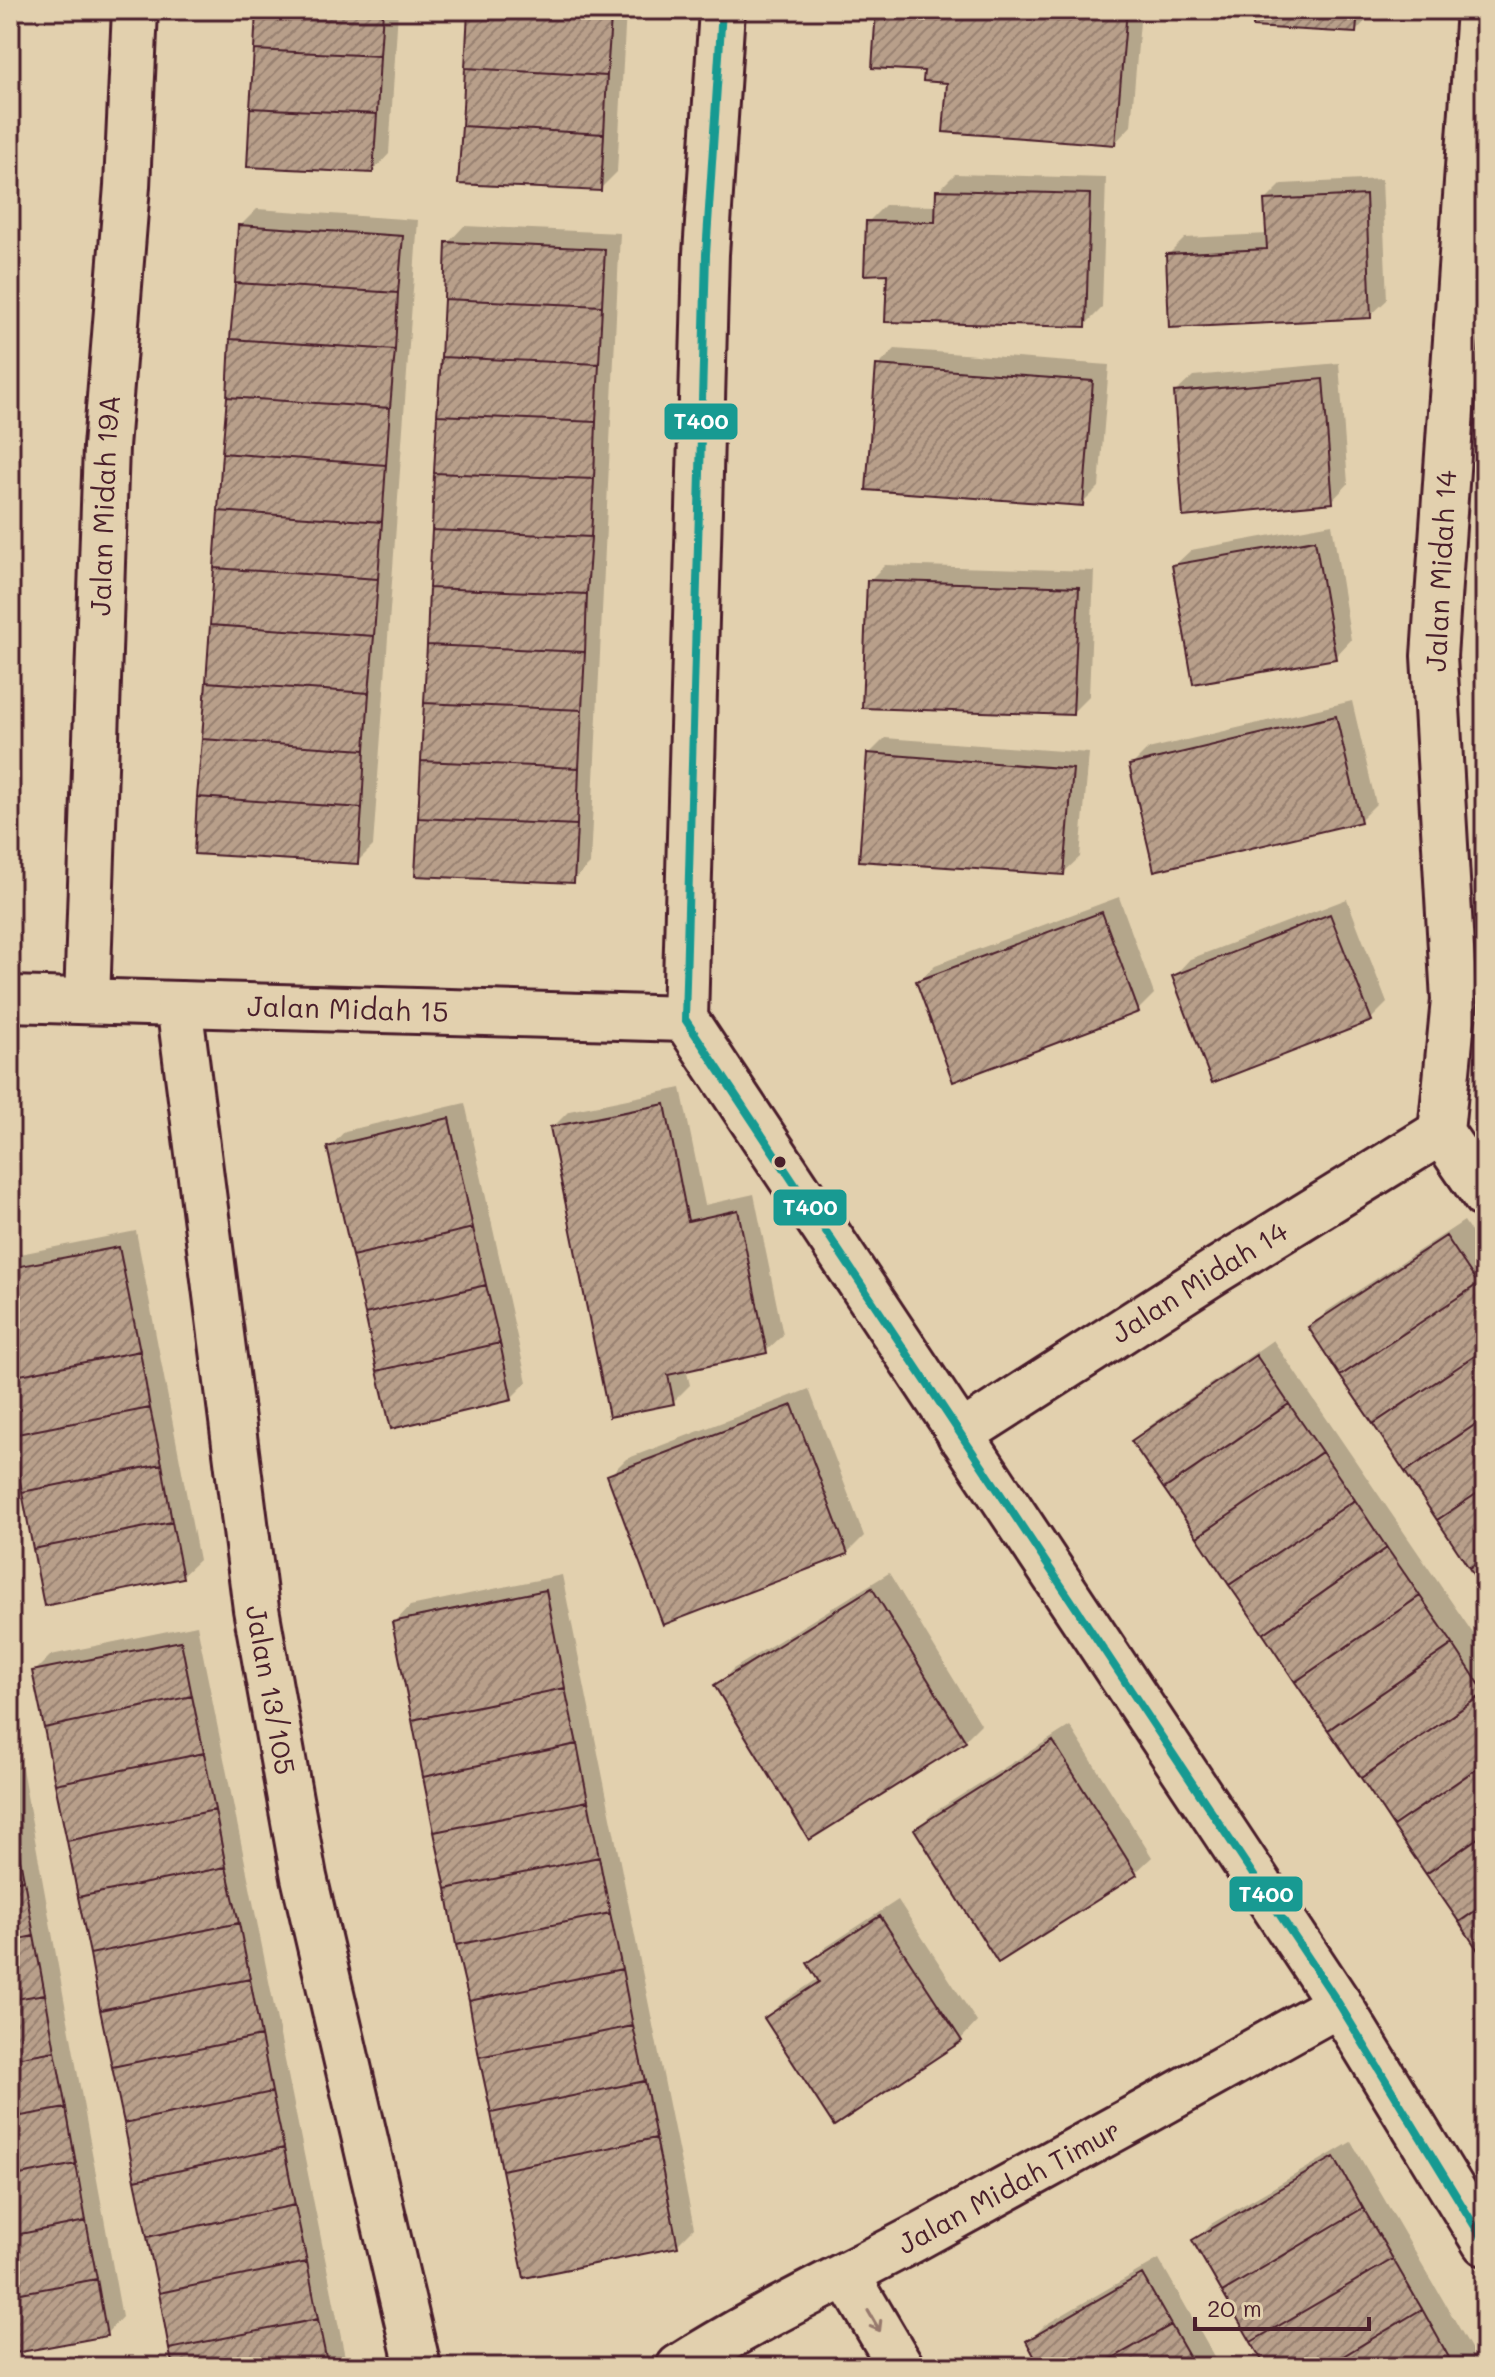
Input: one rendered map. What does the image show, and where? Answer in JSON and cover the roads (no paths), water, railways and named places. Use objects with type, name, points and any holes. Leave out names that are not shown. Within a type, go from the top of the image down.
[{"type":"street","name":"Jalan Midah 19A","points":[[87,1001],[106,447],[127,186],[135,10]]},
{"type":"street","points":[[722,10],[706,254],[685,1019],[1339,2004],[1485,2243]]},
{"type":"street","name":"Jalan Midah 14","points":[[960,1435],[1441,1132],[1454,1000],[1434,656],[1479,10]]},
{"type":"street","name":"Jalan Midah 15","points":[[10,999],[685,1019]]},
{"type":"street","name":"Jalan 13/105","points":[[179,1004],[256,1609],[304,1877],[418,2367]]},
{"type":"street","points":[[1441,1132],[1485,1196]]},
{"type":"street","name":"Jalan Midah Timur","points":[[679,2367],[725,2338],[1102,2137],[1339,2004]]},
{"type":"street","points":[[847,2275],[901,2367]]}]
